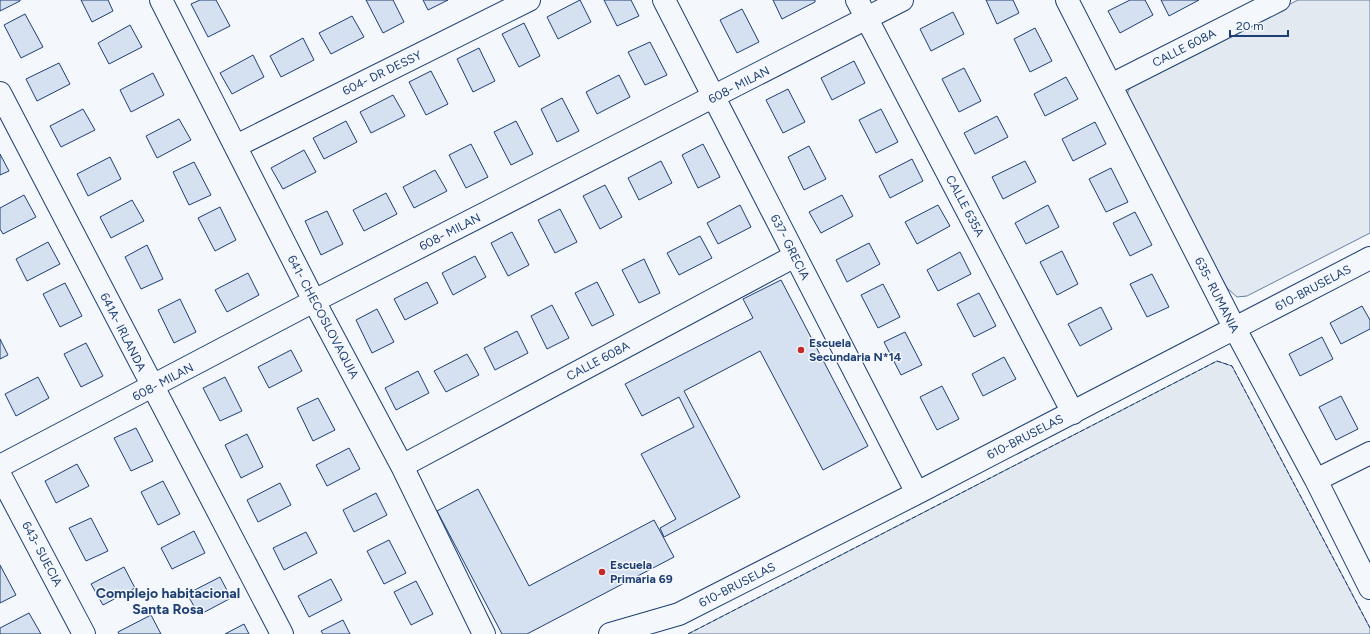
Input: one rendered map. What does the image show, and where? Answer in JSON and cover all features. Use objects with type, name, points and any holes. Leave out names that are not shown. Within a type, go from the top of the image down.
[{"type":"street","name":"641- CHECOSLOVAQUIA","points":[[162,0],[314,301],[402,466],[484,634]]},
{"type":"street","name":"604- DR DESSY","points":[[236,146],[529,0]]},
{"type":"street","name":"637- GRECIA","points":[[664,0],[917,493]]},
{"type":"street","name":"608- MILAN","points":[[0,466],[152,388],[314,301],[714,98],[862,9],[902,0]]},
{"type":"street","name":"635- RUMANIA","points":[[1067,0],[1234,329],[1316,480],[1370,588]]},
{"type":"street","name":"CALLE 608A","points":[[1110,85],[1278,0]]},
{"type":"street","name":"CALLE 635A","points":[[862,9],[1073,413]]},
{"type":"street","name":"641A- IRLANDA","points":[[0,93],[152,388],[282,634]]},
{"type":"street","name":"CALLE 608A","points":[[402,466],[795,256]]},
{"type":"street","name":"610-BRUSELAS","points":[[610,634],[679,614],[1073,413],[1370,258]]},
{"type":"street","points":[[1316,480],[1370,453]]},
{"type":"street","name":"643- SUECIA","points":[[0,475],[84,634]]},
{"type":"street","name":"610-BRUSELAS","points":[[654,634],[679,614]]},
{"type":"shaded area","points":[[1298,0],[1370,0],[1370,233],[1247,296],[1237,297],[1227,288],[1127,102],[1128,91],[1136,81]]},
{"type":"shaded area","points":[[1217,361],[1232,366],[1370,628],[1370,634],[688,634]]},
{"type":"building","points":[[0,0],[20,0],[20,1],[0,11]]},
{"type":"building","points":[[81,0],[108,0],[113,11],[92,22]]},
{"type":"building","points":[[200,0],[216,0],[230,26],[208,37],[191,4]]},
{"type":"building","points":[[366,0],[393,0],[404,22],[383,33]]},
{"type":"building","points":[[423,0],[448,0],[428,10]]},
{"type":"building","points":[[580,0],[591,22],[558,39],[547,17]]},
{"type":"building","points":[[604,0],[631,0],[639,16],[617,26]]},
{"type":"building","points":[[773,0],[815,0],[815,2],[782,19]]},
{"type":"building","points":[[986,0],[1013,0],[1019,13],[997,24]]},
{"type":"building","points":[[1130,0],[1145,0],[1153,15],[1120,33],[1108,11]]},
{"type":"building","points":[[1161,0],[1199,0],[1169,16]]},
{"type":"building","points":[[742,9],[759,42],[737,53],[720,20]]},
{"type":"building","points":[[953,12],[964,34],[931,51],[920,29]]},
{"type":"building","points":[[25,14],[43,47],[21,58],[4,25]]},
{"type":"building","points":[[352,16],[364,37],[331,54],[319,33]]},
{"type":"building","points":[[524,23],[540,56],[519,67],[502,34]]},
{"type":"building","points":[[130,25],[142,47],[109,64],[98,43]]},
{"type":"building","points":[[1035,28],[1052,61],[1030,72],[1014,39]]},
{"type":"building","points":[[303,38],[314,60],[281,77],[270,56]]},
{"type":"building","points":[[650,42],[667,75],[645,85],[628,52]]},
{"type":"building","points":[[479,48],[495,81],[473,92],[457,59]]},
{"type":"building","points":[[253,55],[264,77],[232,94],[220,73]]},
{"type":"building","points":[[854,61],[865,83],[832,100],[821,78]]},
{"type":"building","points":[[59,63],[70,84],[37,101],[26,79]]},
{"type":"building","points":[[964,68],[981,101],[959,112],[942,79]]},
{"type":"building","points":[[431,71],[448,104],[426,115],[409,82]]},
{"type":"building","points":[[153,73],[164,95],[131,112],[120,90]]},
{"type":"building","points":[[619,75],[630,97],[597,114],[586,92]]},
{"type":"building","points":[[1066,77],[1078,99],[1045,116],[1034,94]]},
{"type":"building","points":[[788,89],[805,122],[783,133],[766,100]]},
{"type":"building","points":[[393,95],[405,116],[371,133],[360,112]]},
{"type":"building","points":[[562,98],[579,131],[557,142],[541,109]]},
{"type":"building","points":[[83,109],[95,130],[61,147],[50,126]]},
{"type":"building","points":[[881,109],[898,142],[876,153],[859,120]]},
{"type":"building","points":[[997,116],[1008,137],[975,154],[964,133]]},
{"type":"building","points":[[179,119],[191,140],[157,158],[146,136]]},
{"type":"building","points":[[346,121],[357,142],[324,159],[313,138]]},
{"type":"building","points":[[516,121],[533,154],[511,165],[494,132]]},
{"type":"building","points":[[1095,122],[1106,144],[1073,161],[1062,139]]},
{"type":"building","points":[[471,144],[488,177],[466,188],[449,155]]},
{"type":"building","points":[[703,144],[720,177],[698,188],[682,155]]},
{"type":"building","points":[[809,146],[826,179],[804,190],[788,157]]},
{"type":"building","points":[[304,150],[316,172],[283,189],[271,168]]},
{"type":"building","points":[[0,154],[9,171],[0,175]]},
{"type":"building","points":[[110,157],[121,179],[88,196],[77,174]]},
{"type":"building","points":[[912,159],[923,181],[890,198],[879,176]]},
{"type":"building","points":[[661,161],[672,183],[639,200],[628,178]]},
{"type":"building","points":[[1025,161],[1036,182],[1003,199],[992,177]]},
{"type":"building","points":[[194,162],[211,195],[189,205],[173,172]]},
{"type":"building","points":[[1111,168],[1128,202],[1106,212],[1089,179]]},
{"type":"building","points":[[435,170],[447,191],[414,208],[403,187]]},
{"type":"building","points":[[605,185],[622,217],[600,229],[583,196]]},
{"type":"building","points":[[386,193],[397,214],[364,231],[353,210]]},
{"type":"building","points":[[24,195],[36,217],[3,234],[0,229],[0,208]]},
{"type":"building","points":[[842,195],[853,216],[821,233],[809,212]]},
{"type":"building","points":[[132,200],[144,221],[111,238],[100,217]]},
{"type":"building","points":[[740,205],[751,227],[718,244],[707,223]]},
{"type":"building","points":[[938,205],[950,226],[917,244],[905,222]]},
{"type":"building","points":[[1048,205],[1059,227],[1026,244],[1015,223]]},
{"type":"building","points":[[220,207],[236,240],[215,251],[198,218]]},
{"type":"building","points":[[560,209],[577,242],[555,253],[538,220]]},
{"type":"building","points":[[327,211],[343,244],[321,255],[305,221]]},
{"type":"building","points":[[1135,212],[1152,245],[1130,256],[1113,223]]},
{"type":"building","points":[[512,232],[529,265],[508,276],[491,243]]},
{"type":"building","points":[[700,236],[712,258],[679,275],[667,253]]},
{"type":"building","points":[[48,242],[60,264],[27,281],[16,259]]},
{"type":"building","points":[[869,243],[880,264],[847,282],[836,260]]},
{"type":"building","points":[[147,245],[163,279],[141,289],[125,257]]},
{"type":"building","points":[[1062,251],[1078,284],[1057,295],[1040,262]]},
{"type":"building","points":[[960,252],[971,274],[938,291],[927,270]]},
{"type":"building","points":[[475,256],[486,277],[453,295],[442,273]]},
{"type":"building","points":[[644,259],[660,293],[639,303],[622,270]]},
{"type":"building","points":[[248,273],[259,295],[227,312],[215,290]]},
{"type":"building","points":[[1152,274],[1169,307],[1147,317],[1130,284]]},
{"type":"building","points":[[781,280],[868,446],[823,470],[760,351],[684,391],[740,497],[664,537],[660,528],[676,519],[641,454],[694,427],[679,397],[642,416],[625,384],[753,318],[743,299]]},
{"type":"building","points":[[427,282],[438,303],[405,320],[394,299]]},
{"type":"building","points":[[597,282],[614,315],[592,326],[575,293]]},
{"type":"building","points":[[65,283],[82,316],[60,327],[43,294]]},
{"type":"building","points":[[883,284],[900,317],[878,328],[861,295]]},
{"type":"building","points":[[979,293],[996,326],[974,337],[957,304]]},
{"type":"building","points":[[180,299],[196,332],[174,343],[158,310]]},
{"type":"building","points":[[552,305],[569,338],[547,349],[531,316]]},
{"type":"building","points":[[1362,306],[1370,320],[1370,329],[1341,344],[1330,323]]},
{"type":"building","points":[[1101,307],[1112,329],[1080,346],[1068,324]]},
{"type":"building","points":[[377,309],[394,342],[372,353],[356,320]]},
{"type":"building","points":[[517,331],[528,353],[495,370],[484,348]]},
{"type":"building","points":[[905,332],[922,365],[901,375],[884,342]]},
{"type":"building","points":[[1322,337],[1333,359],[1300,376],[1289,354]]},
{"type":"building","points":[[0,339],[8,355],[0,359]]},
{"type":"building","points":[[86,343],[103,376],[81,387],[64,354]]},
{"type":"building","points":[[291,350],[302,371],[269,388],[258,367]]},
{"type":"building","points":[[467,354],[479,375],[446,392],[434,371]]},
{"type":"building","points":[[1004,357],[1016,379],[983,396],[972,374]]},
{"type":"building","points":[[418,371],[429,393],[396,410],[385,388]]},
{"type":"building","points":[[38,377],[49,398],[16,416],[5,394]]},
{"type":"building","points":[[225,377],[242,411],[220,421],[203,388]]},
{"type":"building","points":[[942,386],[959,419],[937,430],[920,397]]},
{"type":"building","points":[[1341,396],[1358,429],[1336,440],[1319,407]]},
{"type":"building","points":[[318,398],[335,430],[313,441],[297,408]]},
{"type":"building","points":[[136,428],[153,461],[131,471],[114,438]]},
{"type":"building","points":[[247,434],[263,467],[241,478],[225,445]]},
{"type":"building","points":[[349,448],[360,469],[327,486],[316,465]]},
{"type":"building","points":[[77,464],[89,486],[56,503],[45,481]]},
{"type":"building","points":[[163,481],[180,514],[158,525],[141,492]]},
{"type":"building","points":[[280,483],[291,505],[258,522],[247,500]]},
{"type":"building","name":"Escuela Primaria 69","points":[[478,489],[529,586],[654,520],[674,557],[527,634],[502,634],[437,511]]},
{"type":"building","points":[[376,493],[387,515],[354,532],[343,510]]},
{"type":"building","points":[[91,518],[108,551],[86,561],[69,528]]},
{"type":"building","points":[[194,531],[205,553],[172,569],[161,548]]},
{"type":"building","points":[[306,532],[317,553],[284,570],[273,548]]},
{"type":"building","points":[[389,540],[406,573],[384,584],[367,551]]},
{"type":"building","points":[[0,565],[16,595],[0,603]]},
{"type":"building","points":[[124,567],[135,588],[103,605],[91,584]]},
{"type":"building","points":[[220,577],[231,598],[199,615],[187,594]]},
{"type":"building","points":[[331,579],[342,600],[309,617],[298,596]]},
{"type":"building","points":[[416,581],[433,614],[411,625],[394,592]]},
{"type":"building","points":[[29,613],[41,634],[0,634],[0,628]]},
{"type":"building","points":[[151,615],[161,634],[119,634],[118,632]]},
{"type":"building","points":[[343,620],[350,634],[323,634],[321,631]]},
{"type":"building","points":[[244,624],[249,634],[225,634]]},
{"type":"fence","points":[[688,634],[1217,361],[1232,366],[1370,628]]},
{"type":"place","name":"Escuela Secundaria N*14","points":[[801,350]]},
{"type":"place","name":"Escuela Primaria 69","points":[[602,572]]},
{"type":"district","name":"Complejo habitacional Santa Rosa","points":[[168,602]]}]
